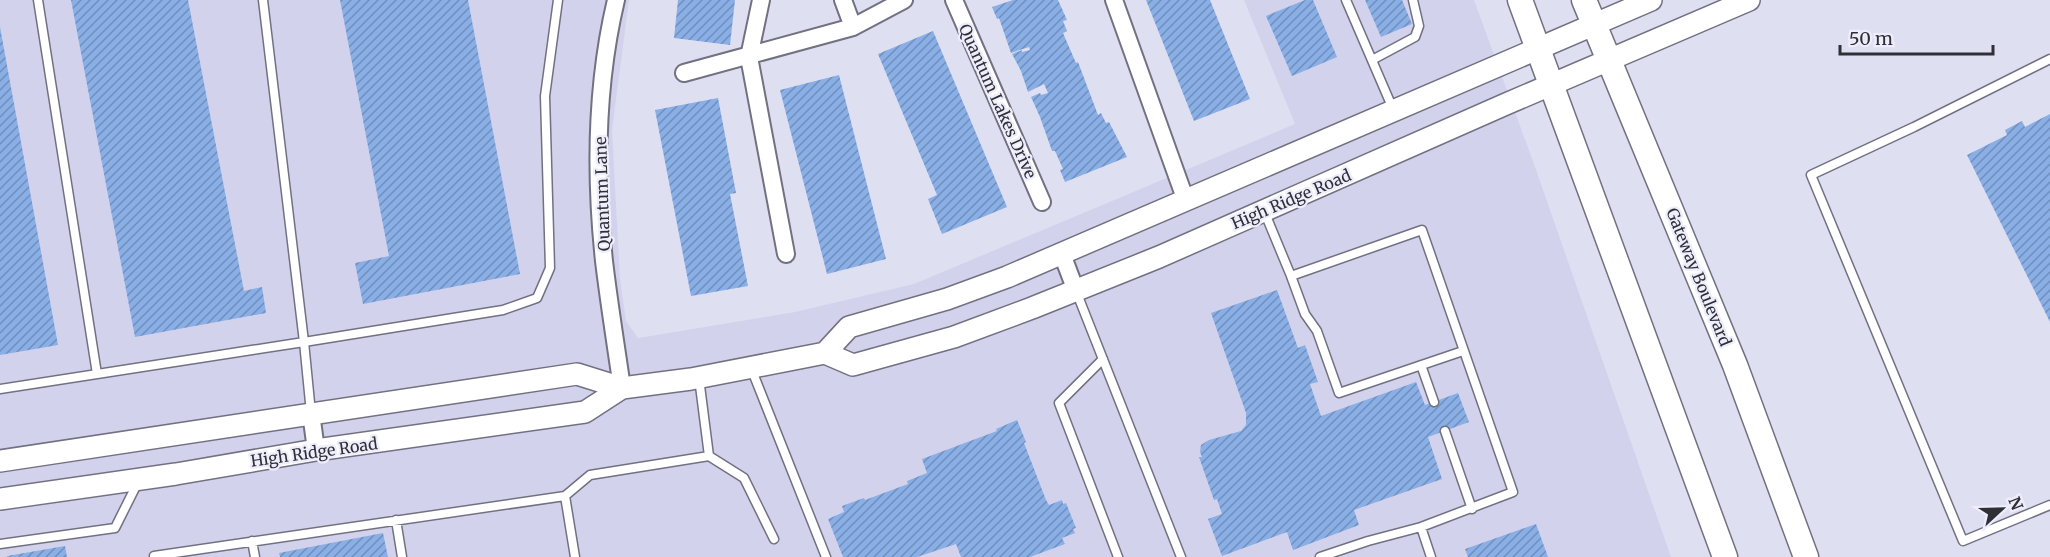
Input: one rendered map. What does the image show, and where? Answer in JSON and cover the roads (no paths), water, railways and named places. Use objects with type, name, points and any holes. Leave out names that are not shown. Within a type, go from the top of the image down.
[{"type":"main road","points":[[1520,0],[1725,557]]},
{"type":"main road","name":"Gateway Boulevard","points":[[1584,0],[1735,365],[1806,557]]},
{"type":"street","name":"Quantum Lane","points":[[616,0],[601,111],[599,196],[604,260],[622,388]]},
{"type":"street","points":[[761,0],[749,57],[786,254]]},
{"type":"street","points":[[843,0],[853,27]]},
{"type":"street","points":[[684,73],[853,27],[904,0]]},
{"type":"street","name":"Quantum Lakes Drive","points":[[954,0],[1042,202]]},
{"type":"street","points":[[1114,0],[1186,201]]},
{"type":"street","points":[[825,353],[849,327],[947,299],[1007,277],[1651,0]]},
{"type":"street","name":"High Ridge Road","points":[[0,461],[577,374],[622,388],[699,378],[825,353],[853,365],[954,337],[1076,291],[1749,0]]},
{"type":"street","points":[[1062,254],[1076,291]]},
{"type":"street","name":"High Ridge Road","points":[[0,500],[139,480],[316,450],[585,412],[622,388]]},
{"type":"street","points":[[311,413],[316,450]]},
{"type":"lane","points":[[38,0],[97,374]]},
{"type":"lane","points":[[263,0],[311,413]]},
{"type":"lane","points":[[0,389],[503,310],[537,298],[550,268],[544,96],[558,0]]},
{"type":"lane","points":[[1346,0],[1394,112]]},
{"type":"lane","points":[[1372,60],[1415,37],[1419,26],[1413,0]]},
{"type":"lane","points":[[2050,59],[1914,127],[1811,174],[1963,541],[2050,505]]},
{"type":"lane","points":[[1264,211],[1305,314],[1317,331],[1339,393],[1463,351]]},
{"type":"lane","points":[[1291,276],[1422,230],[1513,492],[1421,528],[1368,541],[1320,557]]},
{"type":"lane","points":[[1076,291],[1182,557]]},
{"type":"lane","points":[[1103,359],[1059,403],[1118,557]]},
{"type":"lane","points":[[1421,364],[1434,402]]},
{"type":"lane","points":[[751,368],[826,557]]},
{"type":"lane","points":[[699,378],[709,456]]},
{"type":"lane","points":[[1445,431],[1472,509]]},
{"type":"lane","points":[[154,556],[565,496],[590,475],[709,456],[744,478],[774,539]]},
{"type":"lane","points":[[0,544],[115,528],[139,480]]},
{"type":"lane","points":[[565,496],[575,557]]},
{"type":"lane","points":[[396,520],[402,557]]},
{"type":"lane","points":[[1421,528],[1431,557]]},
{"type":"lane","points":[[252,541],[255,557]]}]
